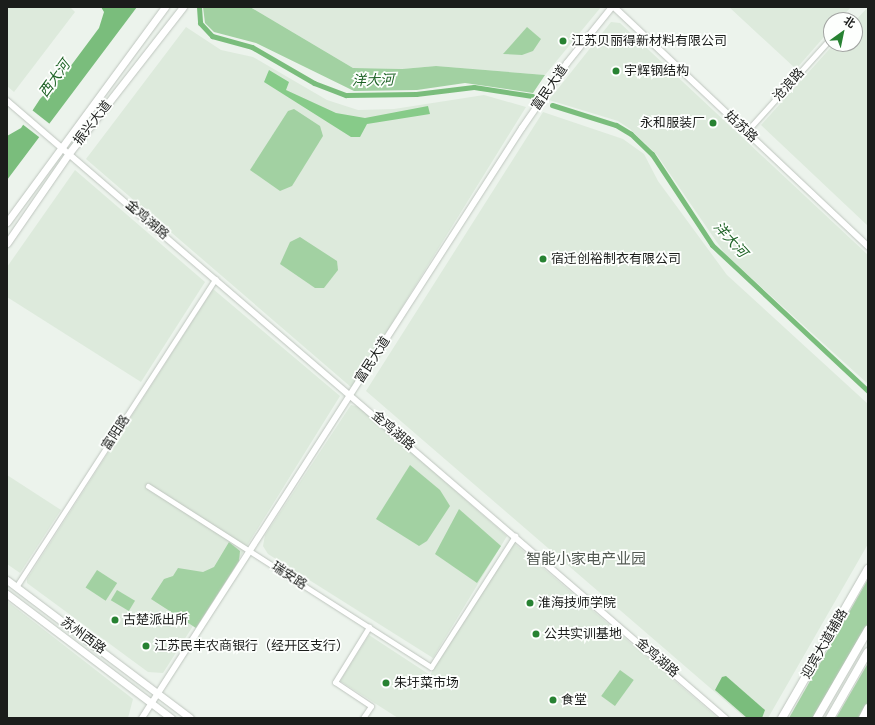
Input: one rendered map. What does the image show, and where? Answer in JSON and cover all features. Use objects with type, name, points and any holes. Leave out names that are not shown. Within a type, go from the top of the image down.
[{"type":"main road","name":"振兴大道","points":[[7,222],[60,145],[165,7]]},
{"type":"main road","name":"振兴大道","points":[[7,243],[69,153],[183,7]]},
{"type":"main road","name":"迎宾大道辅路","points":[[782,718],[868,569]]},
{"type":"main road","name":"苏州西路","points":[[7,580],[159,691],[190,718]]},
{"type":"main road","name":"苏州西路","points":[[7,594],[152,701],[171,718]]},
{"type":"main road","points":[[817,718],[868,630]]},
{"type":"main road","points":[[830,718],[868,652]]},
{"type":"main road","points":[[863,718],[868,708]]},
{"type":"street","name":"姑苏路","points":[[613,7],[868,246]]},
{"type":"street","name":"富民大道","points":[[142,718],[522,128],[567,63],[613,7]]},
{"type":"street","name":"沧浪路","points":[[746,132],[823,47]]},
{"type":"street","name":"金鸡湖路","points":[[7,101],[50,136],[351,394],[725,718]]},
{"type":"street","name":"富阳路","points":[[16,587],[215,279]]},
{"type":"street","name":"瑞安路","points":[[148,486],[431,667],[515,536]]},
{"type":"street","points":[[363,718],[371,706],[335,682],[369,628]]},
{"type":"shaded area","points":[[7,7],[70,7],[75,12],[14,92],[7,86]]},
{"type":"shaded area","points":[[101,7],[137,7],[7,180],[7,136],[21,128],[40,99],[67,71],[99,28],[104,12]]},
{"type":"shaded area","points":[[203,7],[250,7],[353,68],[402,69],[436,66],[545,75],[533,93],[465,83],[417,90],[354,91],[256,43],[214,32],[205,23]]},
{"type":"shaded area","points":[[250,7],[601,7],[545,75],[436,66],[402,69],[353,68]]},
{"type":"shaded area","points":[[729,7],[851,7],[846,12],[823,12],[823,38],[796,69]]},
{"type":"shaded area","points":[[868,7],[868,226],[761,125],[827,52],[863,52],[863,12]]},
{"type":"shaded area","points":[[611,22],[620,23],[868,255],[868,384],[725,254],[657,155],[630,129],[618,121],[549,100]]},
{"type":"shaded area","points":[[186,27],[221,50],[253,57],[327,100],[358,110],[394,109],[484,95],[526,107],[352,388],[86,159]]},
{"type":"shaded area","points":[[527,27],[541,39],[533,51],[522,55],[503,54]]},
{"type":"shaded area","points":[[269,70],[289,82],[286,90],[336,113],[365,118],[428,106],[430,114],[367,124],[360,137],[351,137],[264,82]]},
{"type":"shaded area","points":[[294,109],[320,126],[323,136],[292,186],[280,191],[250,170],[288,111]]},
{"type":"shaded area","points":[[543,112],[623,139],[644,154],[658,181],[727,275],[868,404],[868,544],[768,718],[745,718],[366,391]]},
{"type":"shaded area","points":[[75,170],[205,282],[141,382],[7,297],[7,267]]},
{"type":"shaded area","points":[[300,237],[337,261],[338,270],[324,288],[315,288],[280,264],[290,242]]},
{"type":"shaded area","points":[[213,289],[340,396],[196,628],[193,626],[163,673],[148,672],[27,583],[27,579]]},
{"type":"shaded area","points":[[351,405],[360,407],[507,536],[433,658],[268,554],[263,546],[265,535]]},
{"type":"shaded area","points":[[410,465],[440,490],[450,506],[427,541],[419,546],[376,519]]},
{"type":"shaded area","points":[[7,475],[61,510],[20,573],[7,564]]},
{"type":"shaded area","points":[[459,509],[501,546],[477,583],[435,554]]},
{"type":"shaded area","points":[[229,542],[240,551],[239,561],[196,628],[151,599],[164,579],[173,576],[178,568],[203,572],[214,567]]},
{"type":"shaded area","name":"淮海技师学院","points":[[514,543],[718,718],[398,718],[340,681],[369,635],[430,675]]},
{"type":"shaded area","points":[[97,570],[117,583],[106,601],[86,588]]},
{"type":"shaded area","points":[[868,579],[868,623],[814,718],[789,718]]},
{"type":"shaded area","points":[[117,590],[135,601],[129,611],[111,600]]},
{"type":"shaded area","points":[[7,601],[133,699],[128,718],[7,718]]},
{"type":"shaded area","points":[[868,663],[868,703],[860,718],[836,718]]},
{"type":"shaded area","points":[[620,670],[634,680],[615,706],[601,696]]},
{"type":"shaded area","points":[[726,676],[765,710],[762,718],[747,718],[715,690],[722,677]]},
{"type":"pier","points":[[32,110],[50,124],[40,138],[22,123]]},
{"type":"waterway","name":"洋大河","points":[[199,7],[200,23],[212,36],[252,47],[314,83],[346,95],[416,94],[474,87],[532,96]]},
{"type":"waterway","name":"洋大河","points":[[552,105],[616,125],[631,134],[652,154],[712,245],[868,391]]},
{"type":"place","name":"江苏贝丽得新材料有限公司","points":[[563,41]]},
{"type":"place","name":"宇辉钢结构","points":[[616,71]]},
{"type":"place","name":"永和服装厂","points":[[713,123]]},
{"type":"place","name":"宿迁创裕制衣有限公司","points":[[543,259]]},
{"type":"place","name":"淮海技师学院","points":[[530,603]]},
{"type":"place","name":"古楚派出所","points":[[115,620]]},
{"type":"place","name":"公共实训基地","points":[[536,634]]},
{"type":"place","name":"江苏民丰农商银行（经开区支行）","points":[[146,646]]},
{"type":"place","name":"朱圩菜市场","points":[[386,683]]},
{"type":"place","name":"食堂","points":[[553,700]]},
{"type":"district","name":"智能小家电产业园","points":[[586,560]]},
{"type":"water label","name":"西大河","points":[[55,79]]}]
